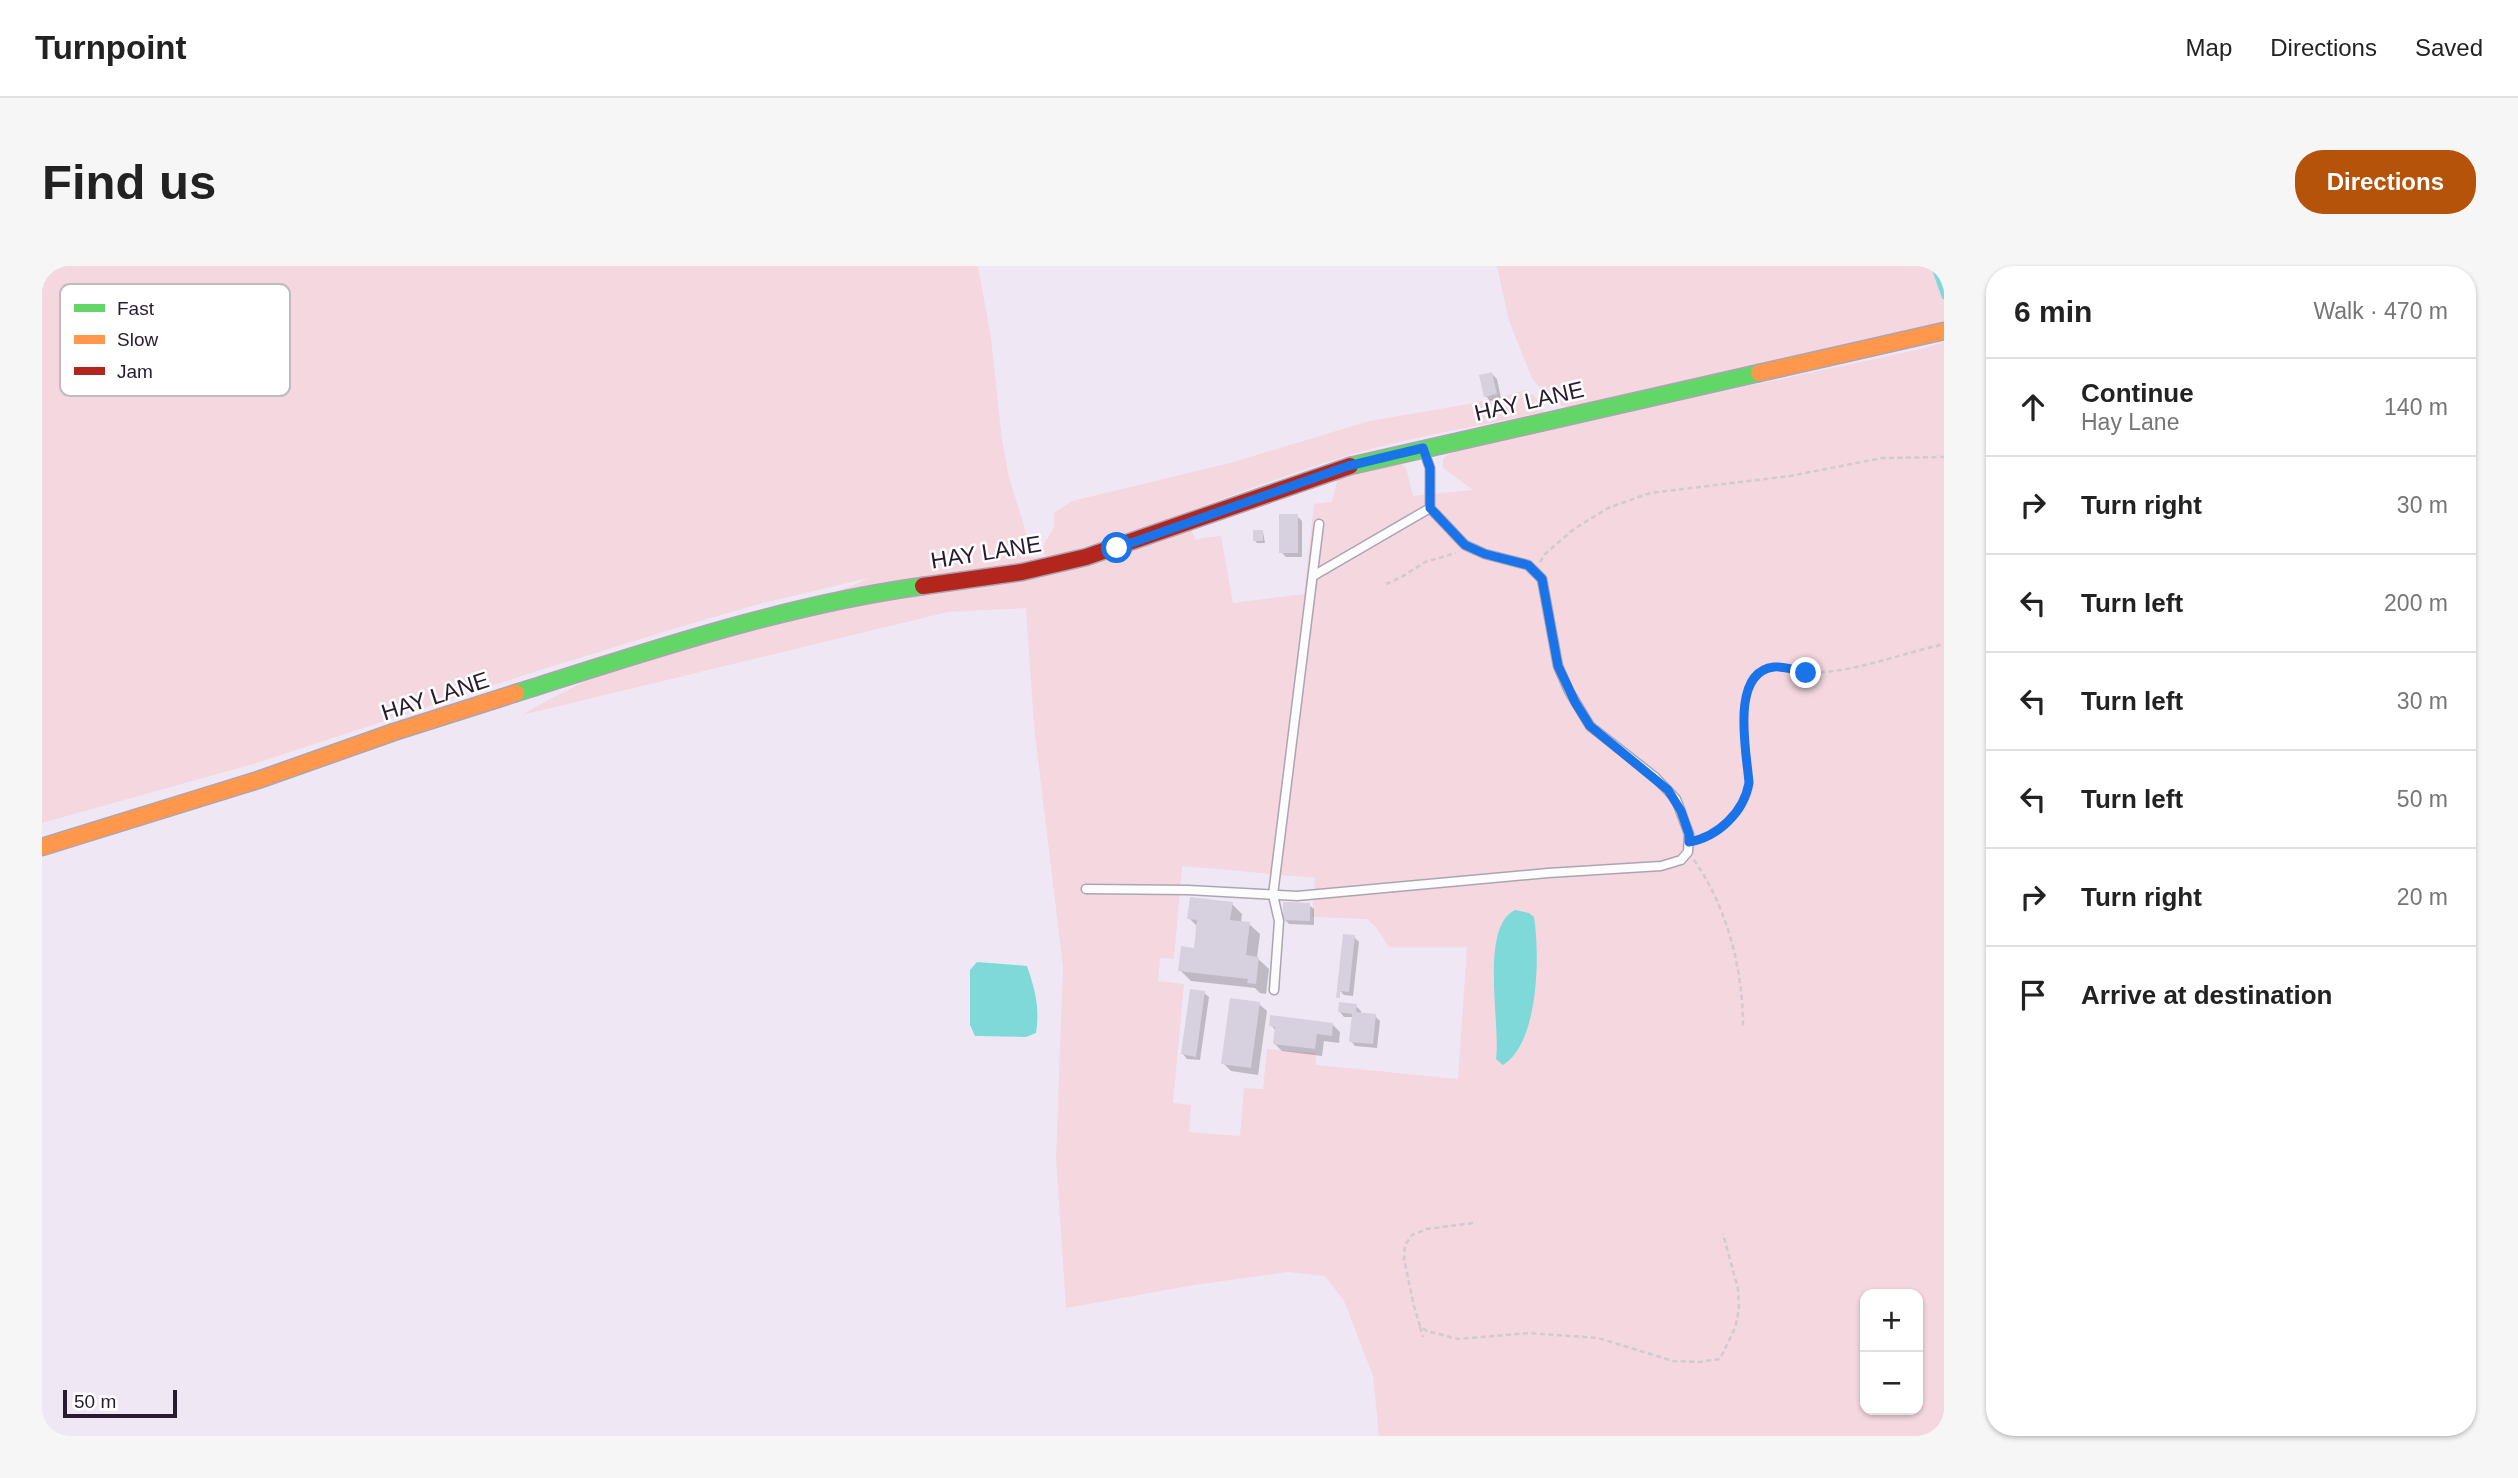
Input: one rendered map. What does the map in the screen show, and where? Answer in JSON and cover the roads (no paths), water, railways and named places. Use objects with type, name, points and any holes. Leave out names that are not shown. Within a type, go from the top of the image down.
[{"type":"street","name":"HAY LANE","points":[[42,847],[258,780],[394,732],[641,654],[779,615],[878,592],[1022,572],[1086,557],[1348,466],[1944,331]]},
{"type":"lane","points":[[1086,888],[1273,895],[1330,894],[1548,873],[1661,866],[1681,860],[1688,852],[1689,834],[1681,811],[1668,790],[1590,726],[1575,702],[1558,666],[1542,579],[1535,571],[1517,561],[1471,548],[1430,508],[1430,468],[1423,448]]},
{"type":"lane","points":[[1313,576],[1430,508]]},
{"type":"lane","points":[[1274,990],[1279,921],[1273,895],[1319,524]]},
{"type":"water","points":[[1515,910],[1534,917],[1536,975],[1530,1019],[1524,1038],[1515,1054],[1503,1065],[1496,1059],[1494,956],[1504,920]]},
{"type":"water","points":[[977,962],[1027,966],[1036,999],[1036,1033],[1026,1037],[975,1036],[970,1025],[970,970]]},
{"type":"waterway","points":[[1933,266],[1944,297]]}]
